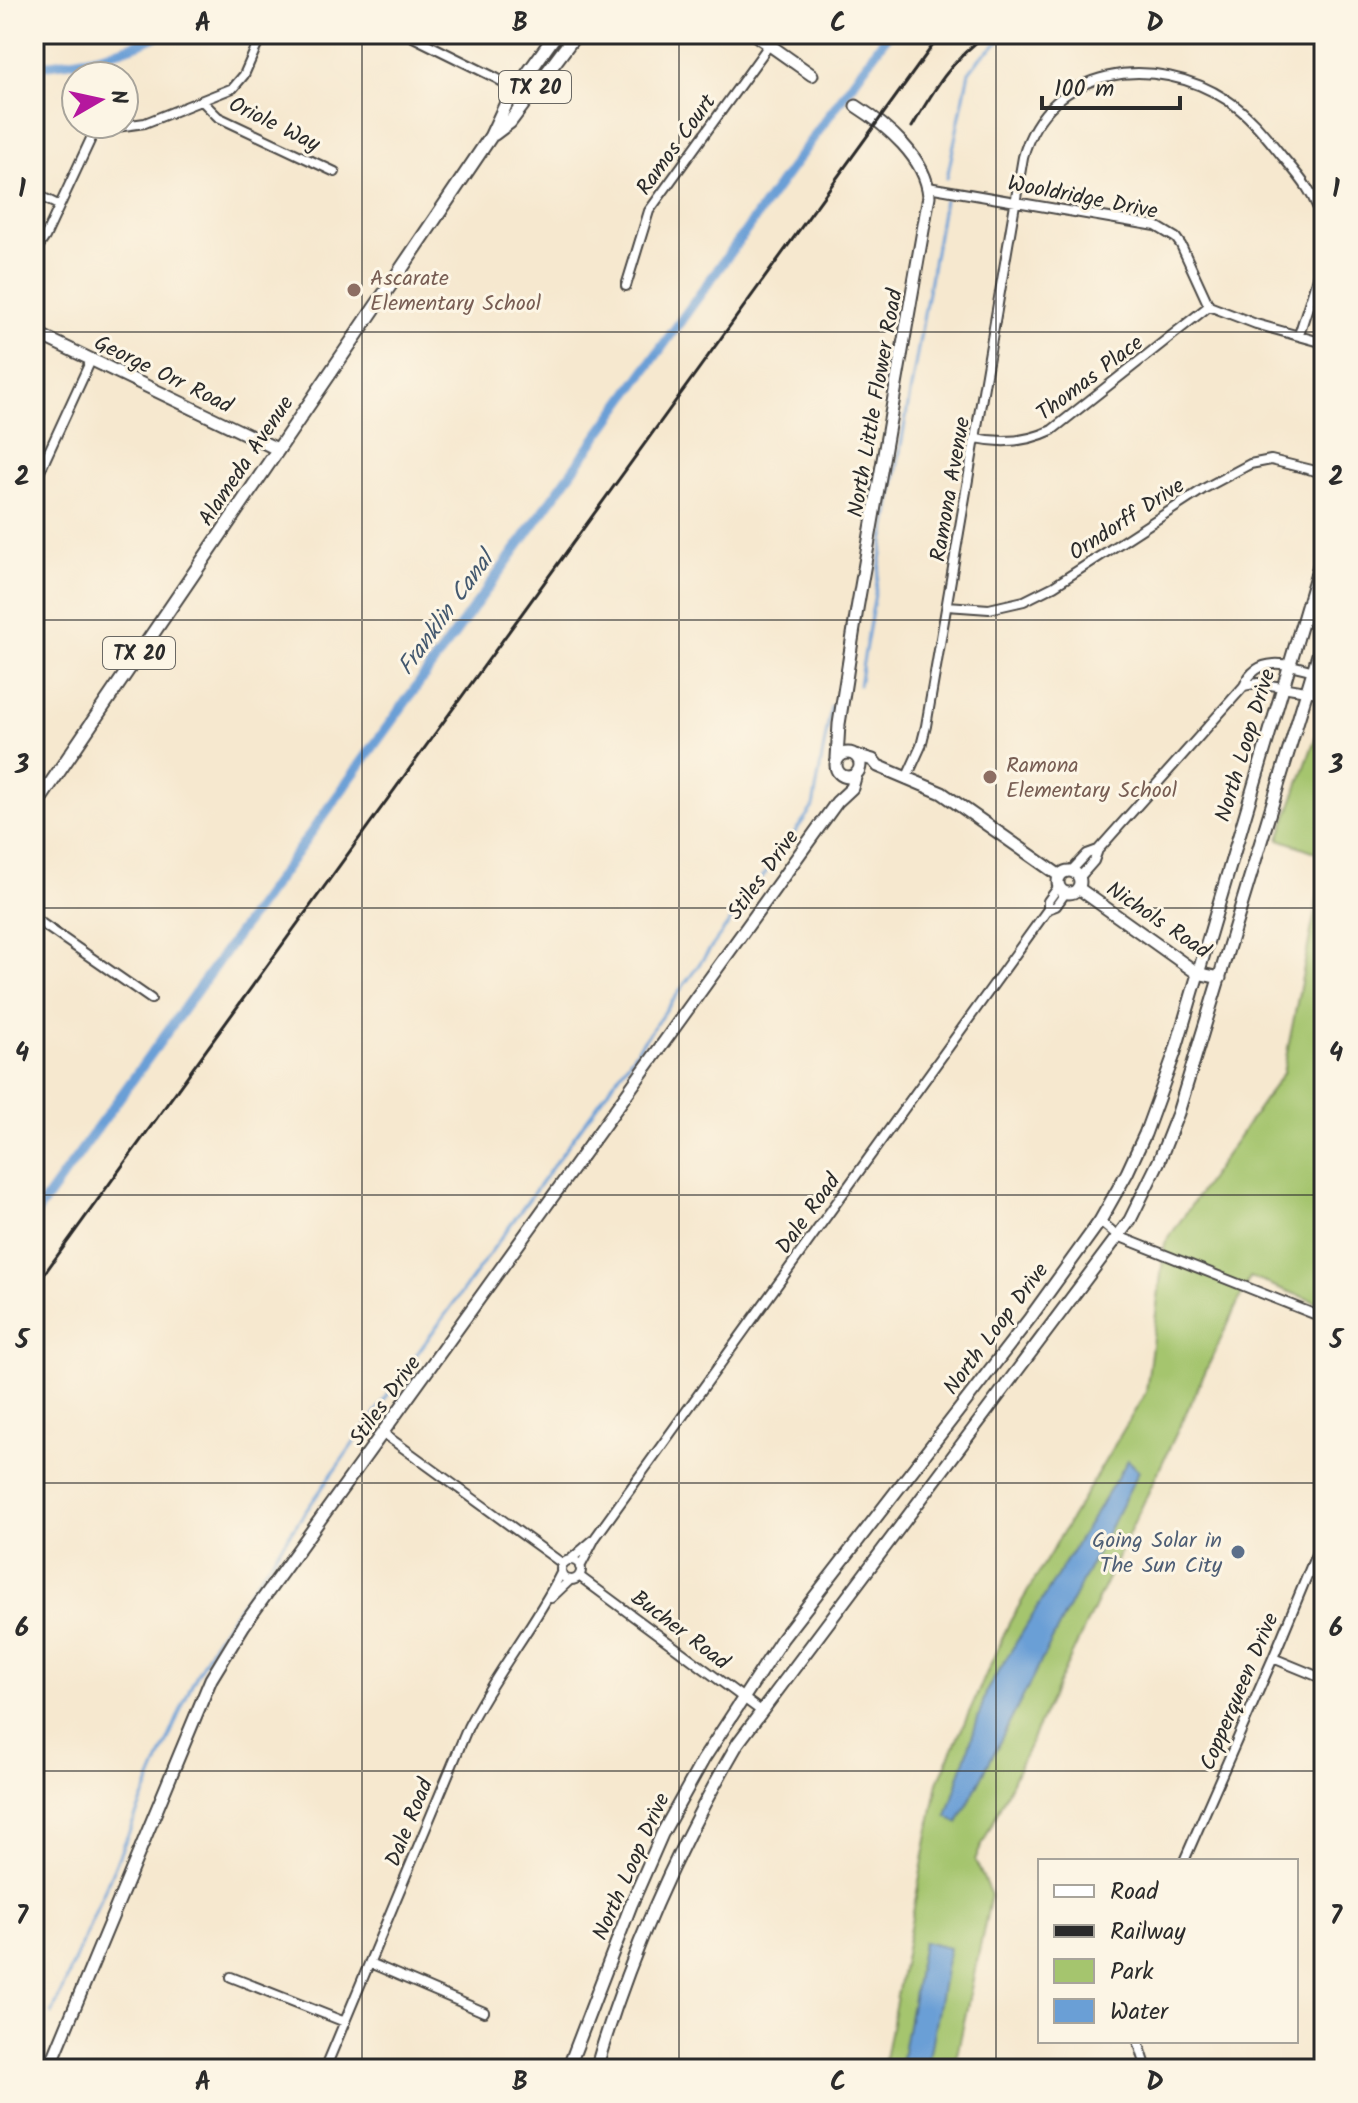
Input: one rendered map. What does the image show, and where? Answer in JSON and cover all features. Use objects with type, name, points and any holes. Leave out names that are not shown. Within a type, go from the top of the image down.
[{"type":"main road","name":"Alameda Avenue","points":[[34,808],[40,790],[491,136],[506,104],[556,34]]},
{"type":"main road","name":"Alameda Avenue","points":[[491,136],[510,122],[576,34]]},
{"type":"main road","points":[[754,34],[812,75]]},
{"type":"main road","points":[[856,106],[902,144],[915,159],[928,187]]},
{"type":"main road","name":"North Little Flower Road","points":[[837,764],[839,724],[857,609],[928,207],[928,187]]},
{"type":"main road","name":"George Orr Road","points":[[34,332],[277,449]]},
{"type":"main road","name":"North Loop Drive","points":[[568,2069],[662,1834],[742,1697],[782,1639],[1030,1318],[1100,1221],[1127,1173],[1174,1055],[1324,549]]},
{"type":"main road","name":"North Loop Drive","points":[[596,2069],[650,1912],[689,1830],[738,1743],[1118,1236],[1144,1190],[1178,1113],[1307,690],[1318,672],[1324,635]]},
{"type":"main road","points":[[840,736],[860,762],[858,772]]},
{"type":"main road","points":[[837,802],[837,764],[845,753],[855,754]]},
{"type":"main road","name":"Nichols Road","points":[[855,754],[942,793],[1197,973],[1220,978]]},
{"type":"main road","points":[[837,764],[847,777],[878,766]]},
{"type":"main road","name":"Stiles Drive","points":[[49,2069],[211,1679],[244,1625],[837,802],[852,788],[858,772]]},
{"type":"main road","points":[[921,1459],[939,1472]]},
{"type":"main road","points":[[610,1960],[629,1968]]},
{"type":"street","points":[[34,253],[45,237],[95,130],[145,123],[233,88],[239,82],[262,34]]},
{"type":"street","points":[[407,34],[516,90]]},
{"type":"street","name":"Ramos Court","points":[[626,286],[649,211],[777,34]]},
{"type":"street","name":"Ramona Avenue","points":[[906,779],[926,726],[1023,157],[1031,133],[1046,110],[1062,95],[1095,79],[1124,73],[1150,74],[1197,84],[1226,99],[1249,117],[1302,179],[1312,196],[1322,226],[1321,255],[1299,335]]},
{"type":"street","name":"Oriole Way","points":[[202,101],[218,117],[335,172]]},
{"type":"street","name":"Wooldridge Drive","points":[[928,187],[1139,222],[1166,231],[1185,250],[1209,306]]},
{"type":"street","points":[[34,193],[58,205]]},
{"type":"street","points":[[1209,306],[1256,324],[1324,343]]},
{"type":"street","name":"Thomas Place","points":[[976,438],[1007,442],[1052,430],[1209,306]]},
{"type":"street","points":[[34,484],[91,360]]},
{"type":"street","name":"Orndorff Drive","points":[[947,606],[989,609],[1024,601],[1054,586],[1205,488],[1250,464],[1271,460],[1324,473]]},
{"type":"street","name":"Dale Road","points":[[547,1601],[576,1574],[595,1538],[1048,909],[1048,901],[1094,861],[1098,850],[1244,686],[1248,674],[1264,664],[1289,665],[1318,672]]},
{"type":"street","points":[[1244,686],[1258,683],[1324,694]]},
{"type":"street","points":[[34,918],[151,999]]},
{"type":"street","points":[[1100,1221],[1118,1236],[1324,1318]]},
{"type":"street","points":[[384,1434],[576,1574]]},
{"type":"street","name":"Copperqueen Drive","points":[[1185,1859],[1324,1535]]},
{"type":"street","name":"Dale Road","points":[[325,2069],[450,1767],[481,1701],[547,1601],[565,1566],[595,1538]]},
{"type":"street","points":[[565,1566],[576,1562],[576,1574]]},
{"type":"street","name":"Bucher Road","points":[[576,1574],[761,1711]]},
{"type":"street","points":[[1273,1658],[1324,1679]]},
{"type":"street","points":[[370,1963],[484,2012]]},
{"type":"street","points":[[231,1977],[345,2022]]},
{"type":"street","points":[[1139,2043],[1147,2069]]},
{"type":"green space","points":[[1324,714],[1324,855],[1279,839]]},
{"type":"green space","points":[[1324,866],[1324,1305],[1250,1277],[975,1860],[991,1895],[954,2069],[883,2069],[938,1782],[1009,1623],[1146,1392],[1165,1243],[1283,1073]]},
{"type":"water","points":[[1128,1460],[1139,1471],[958,1823],[947,1816],[987,1690]]},
{"type":"water","points":[[923,1942],[949,1948],[927,2069],[900,2069]]},
{"type":"waterway","points":[[34,66],[99,56],[161,34]]},
{"type":"waterway","name":"Franklin Canal","points":[[34,1216],[888,34]]},
{"type":"waterway","points":[[947,178],[969,72],[1008,34]]},
{"type":"waterway","points":[[859,685],[944,200]]},
{"type":"waterway","points":[[52,2014],[190,1688],[215,1640],[401,1376],[813,807],[831,707]]},
{"type":"railway","points":[[34,1288],[941,34]]},
{"type":"railway","points":[[912,127],[954,64],[988,34]]},
{"type":"place","name":"Ascarate Elementary School","points":[[354,290]]},
{"type":"place","name":"Ramona Elementary School","points":[[990,777]]},
{"type":"place","name":"Going Solar in The Sun City","points":[[1238,1552]]}]
